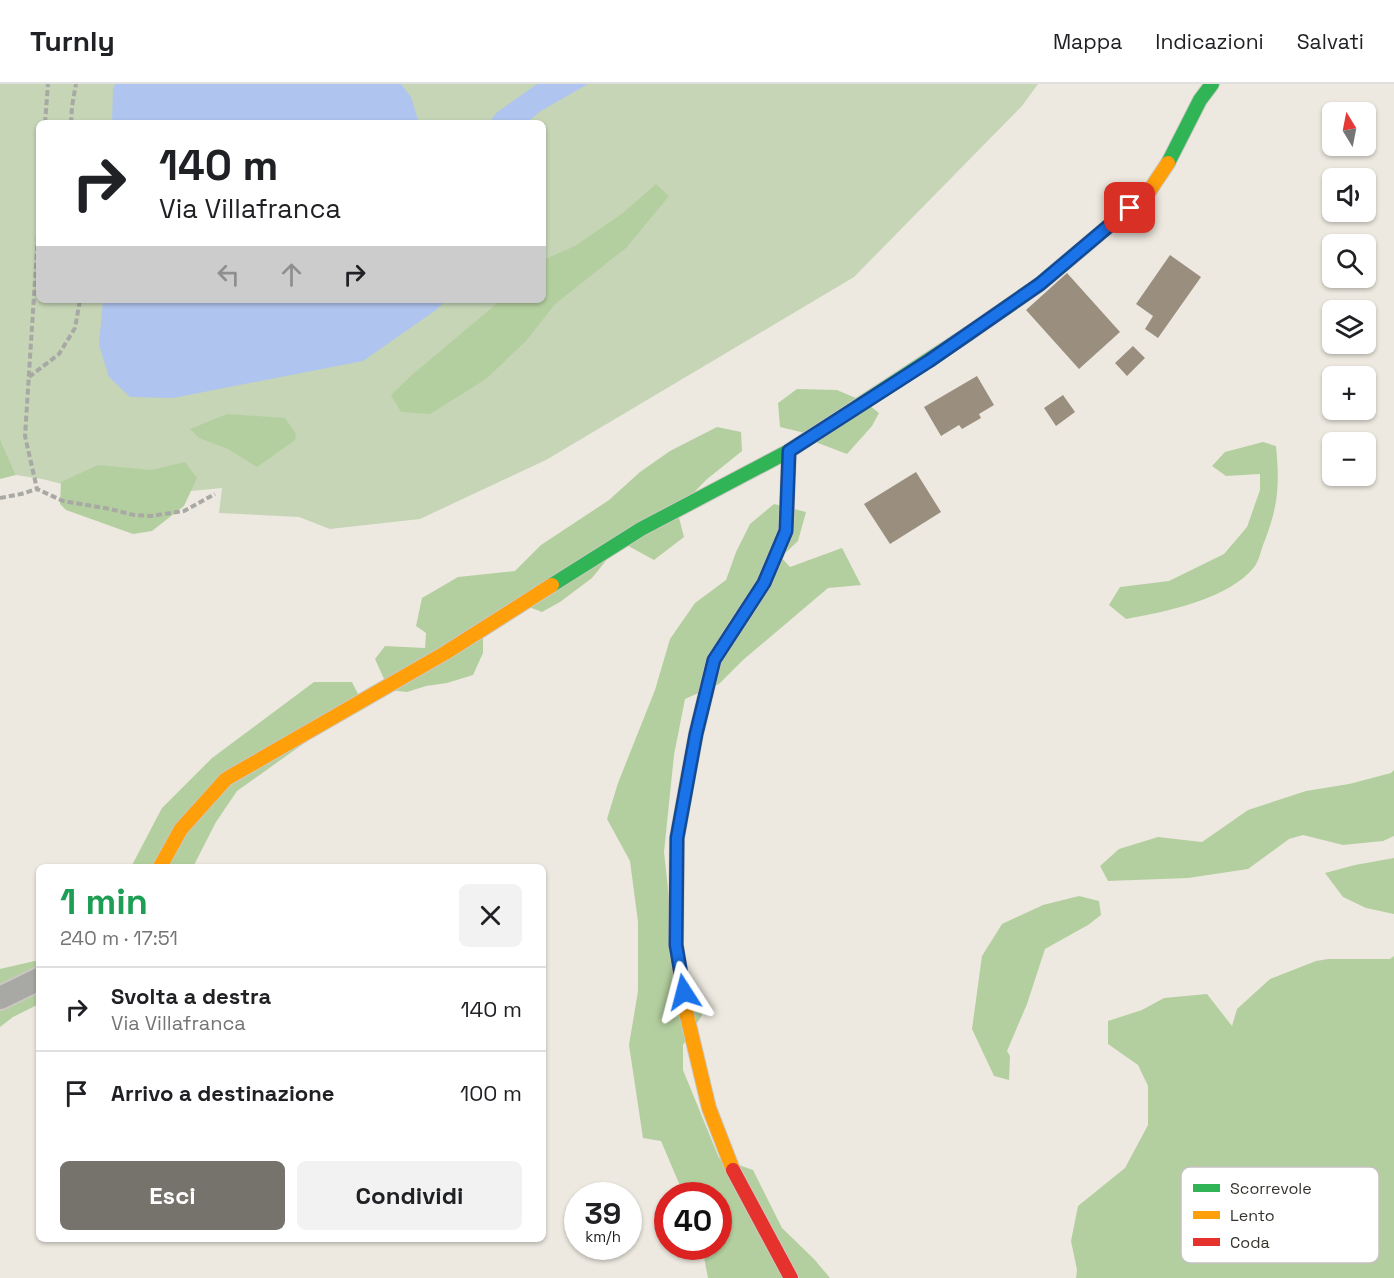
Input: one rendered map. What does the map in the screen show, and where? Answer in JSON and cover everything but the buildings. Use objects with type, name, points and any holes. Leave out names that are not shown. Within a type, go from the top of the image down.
[{"type":"street","points":[[162,864],[182,829],[226,778],[445,653],[641,529],[789,451],[929,361],[1040,284],[1148,193],[1173,156],[1200,100],[1212,84]]},
{"type":"street","points":[[789,451],[786,531],[764,583],[714,660],[696,734],[677,838],[676,945],[687,1016],[710,1108],[735,1177],[791,1278]]},
{"type":"street","points":[[0,998],[36,980]]},
{"type":"path","points":[[45,120],[48,84]]},
{"type":"path","points":[[71,120],[76,84]]},
{"type":"path","points":[[36,261],[25,436],[37,489]]},
{"type":"path","points":[[28,377],[58,354],[75,328],[79,303]]},
{"type":"path","points":[[0,498],[37,489],[63,501],[134,515],[151,516],[184,511],[215,494]]},
{"type":"green space","points":[[0,84],[1038,84],[1022,106],[854,277],[546,460],[420,519],[330,529],[299,517],[219,513],[222,488],[119,498],[16,475],[0,439]]},
{"type":"green space","points":[[656,184],[669,196],[626,248],[555,304],[526,341],[486,379],[430,414],[401,412],[391,395],[413,374],[497,303],[546,303],[546,259],[575,246],[623,213]]},
{"type":"green space","points":[[797,389],[837,390],[865,402],[879,413],[872,426],[847,454],[818,443],[809,434],[780,427],[778,403]]},
{"type":"green space","points":[[227,414],[285,418],[296,434],[295,440],[257,467],[228,449],[199,438],[190,429]]},
{"type":"green space","points":[[717,427],[741,432],[742,451],[706,480],[677,510],[684,537],[654,560],[621,542],[592,578],[560,602],[542,612],[521,604],[483,631],[483,653],[473,675],[407,692],[389,690],[375,659],[385,646],[425,648],[426,633],[416,626],[422,598],[458,577],[515,571],[541,545],[609,500],[640,472],[670,451]]},
{"type":"green space","points":[[0,439],[16,475],[0,479]]},
{"type":"green space","points":[[1263,442],[1276,446],[1278,485],[1272,520],[1255,566],[1230,587],[1177,608],[1126,619],[1109,605],[1120,587],[1169,581],[1224,554],[1247,527],[1260,490],[1260,474],[1226,476],[1212,466],[1225,452]]},
{"type":"green space","points":[[185,462],[197,478],[184,506],[152,531],[133,534],[66,510],[60,504],[61,482],[98,465],[151,470]]},
{"type":"green space","points":[[774,504],[806,512],[798,541],[781,557],[790,567],[842,548],[861,585],[828,588],[743,660],[719,684],[685,699],[674,755],[664,852],[678,981],[706,1009],[683,1045],[683,1070],[719,1158],[753,1170],[782,1228],[830,1278],[708,1278],[705,1260],[732,1260],[732,1182],[678,1182],[661,1141],[643,1138],[629,1045],[638,991],[638,922],[630,861],[607,819],[618,783],[655,690],[670,639],[695,603],[726,580],[736,552],[750,524]]},
{"type":"green space","points":[[314,682],[352,682],[362,702],[237,791],[216,822],[195,864],[133,864],[162,808],[212,758]]},
{"type":"green space","points":[[1394,770],[1394,836],[1383,841],[1343,845],[1303,835],[1289,839],[1248,869],[1188,878],[1108,881],[1100,866],[1119,849],[1158,837],[1202,842],[1248,810],[1306,791],[1349,784],[1391,773]]},
{"type":"green space","points":[[1394,858],[1394,914],[1366,908],[1343,897],[1325,873],[1355,865]]},
{"type":"green space","points":[[1079,896],[1099,901],[1101,915],[1088,925],[1045,949],[1027,1004],[1007,1051],[1010,1056],[1009,1080],[994,1076],[972,1029],[982,956],[1002,924],[1043,905]]},
{"type":"green space","points":[[1394,956],[1394,1278],[1076,1278],[1077,1270],[1071,1241],[1078,1206],[1125,1168],[1148,1125],[1148,1086],[1138,1065],[1108,1044],[1108,1021],[1142,1010],[1164,998],[1207,994],[1232,1026],[1237,1009],[1270,979],[1316,961],[1328,959],[1390,959]]},
{"type":"green space","points":[[36,961],[36,1006],[13,1017],[0,1027],[0,969]]},
{"type":"water","points":[[115,84],[401,84],[411,97],[418,120],[112,120]]},
{"type":"water","points":[[537,84],[588,84],[539,112],[530,120],[491,120],[496,113]]},
{"type":"water","points":[[103,303],[443,303],[363,361],[173,398],[130,397],[109,377],[99,345]]},
{"type":"traffic: fast","points":[[1168,163],[1200,100],[1212,84]]},
{"type":"traffic: fast","points":[[552,585],[641,529],[789,451],[968,334]]},
{"type":"traffic: slow","points":[[968,334],[1040,284],[1148,193],[1168,163]]},
{"type":"traffic: slow","points":[[162,864],[181,829],[226,779],[445,653],[552,585]]},
{"type":"traffic: slow","points":[[688,777],[677,838],[676,945],[687,1016],[709,1108],[733,1170]]},
{"type":"traffic: jam","points":[[688,777],[714,660],[764,583],[786,531],[789,451]]},
{"type":"traffic: jam","points":[[733,1170],[791,1278]]},
{"type":"route","points":[[684,992],[676,945],[677,838],[696,734],[714,660],[764,583],[786,531],[789,451],[929,361],[1040,284],[1130,208]]}]
